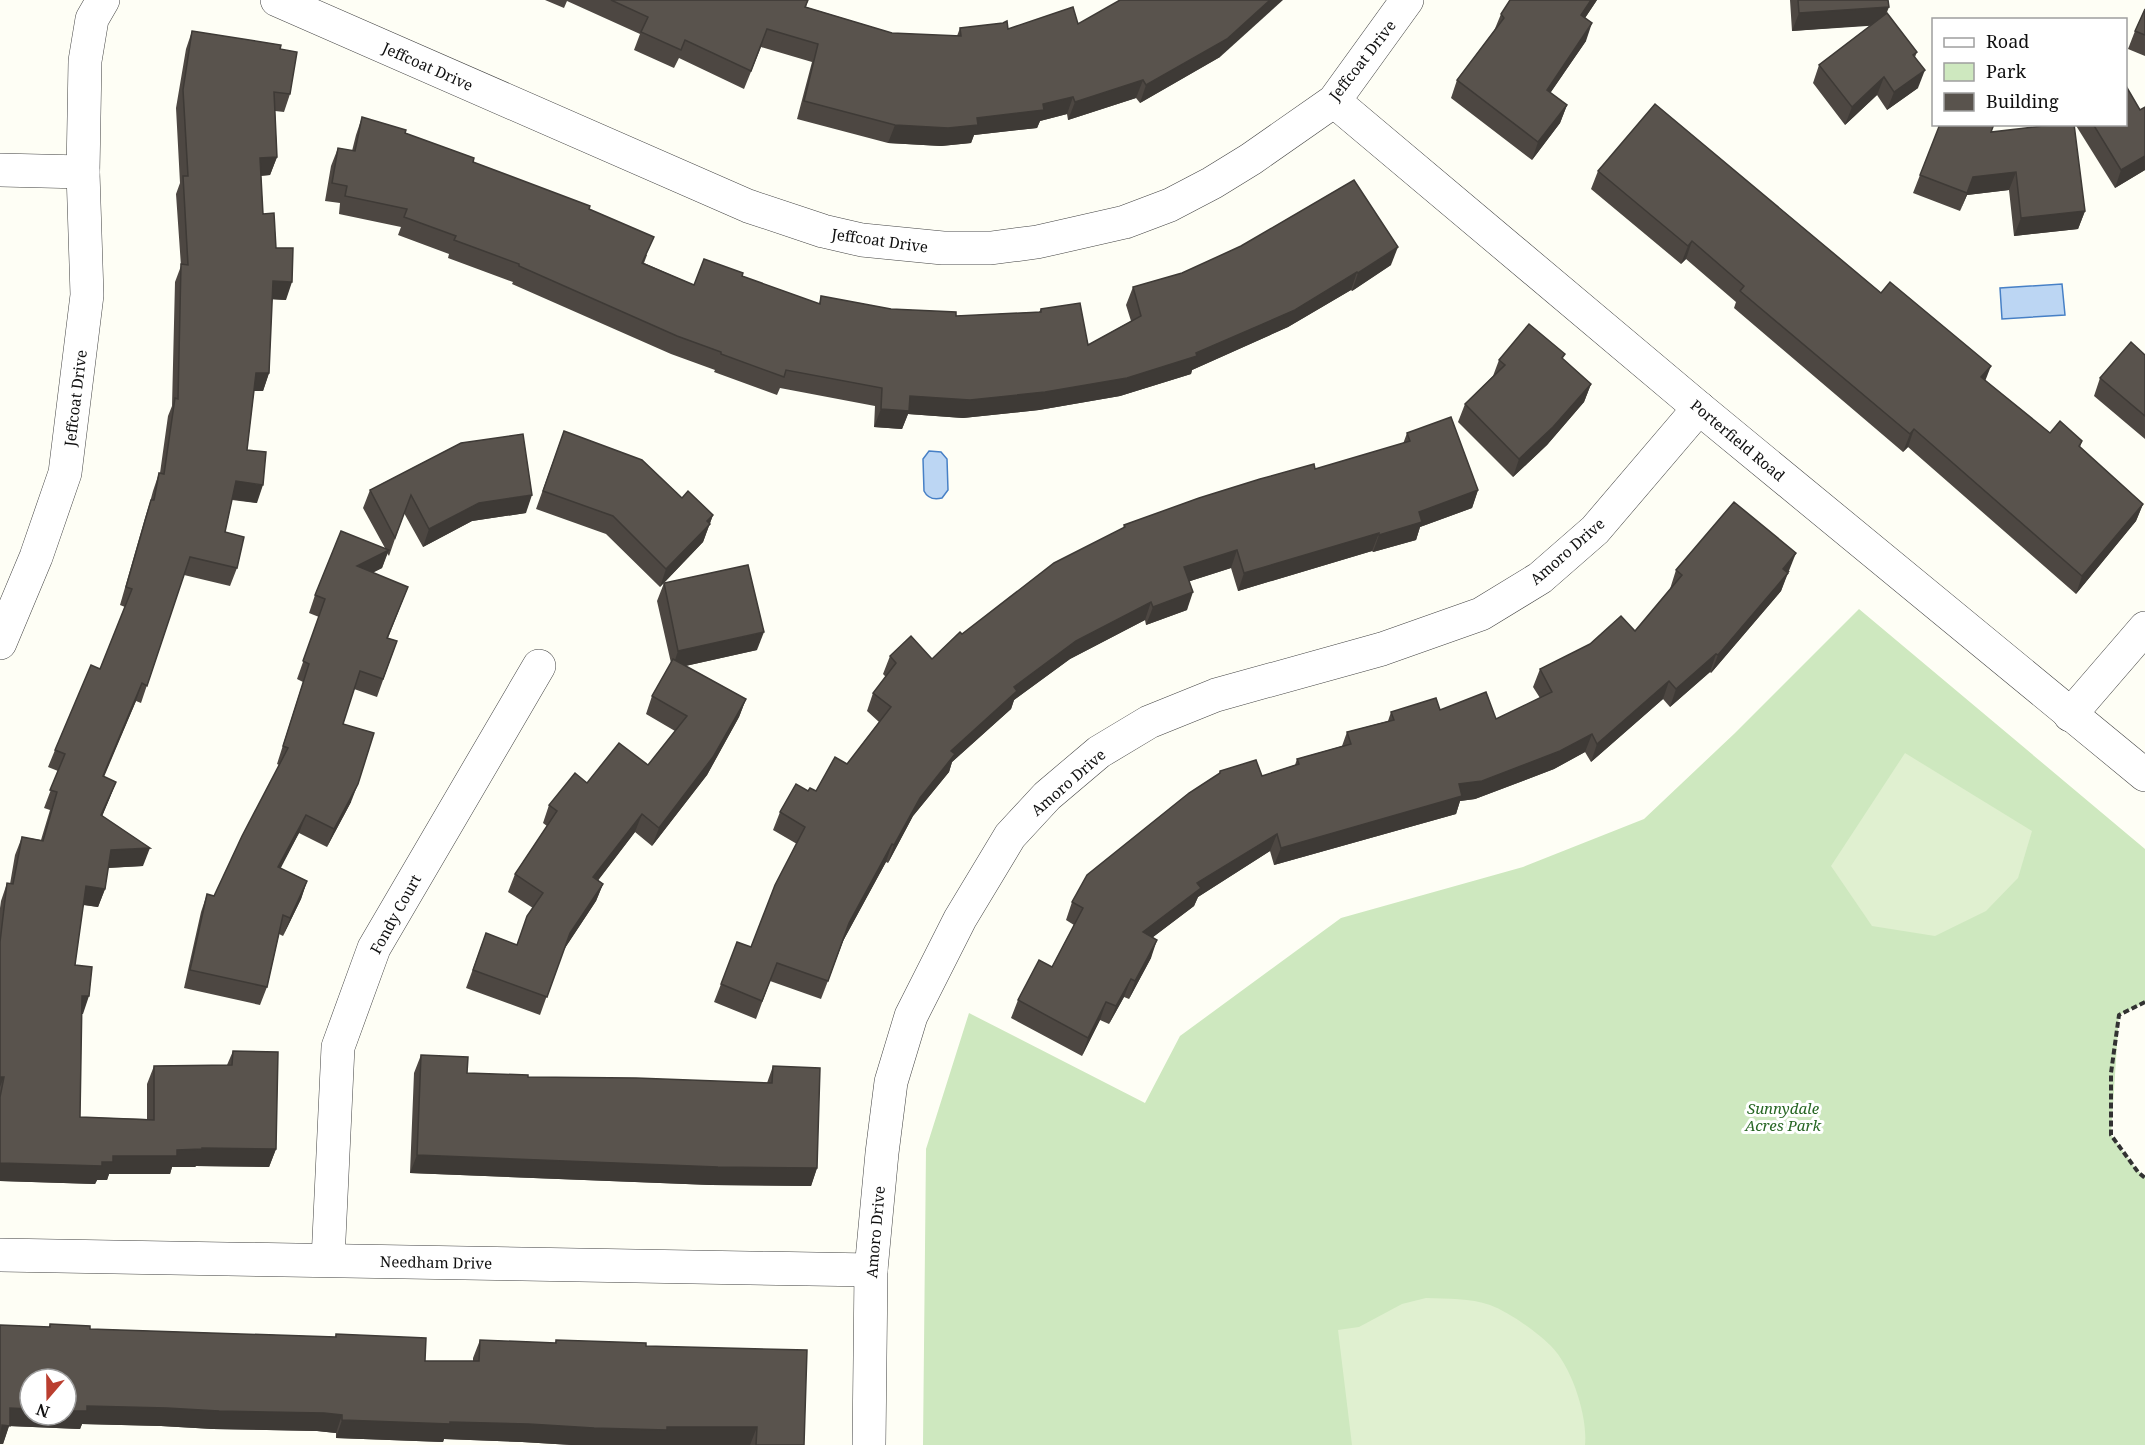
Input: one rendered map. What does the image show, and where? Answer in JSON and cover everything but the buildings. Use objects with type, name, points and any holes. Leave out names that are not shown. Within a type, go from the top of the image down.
[{"type":"street","name":"Jeffcoat Drive","points":[[0,643],[36,557],[65,473],[87,295],[82,172],[85,61],[93,19],[103,0]]},
{"type":"street","name":"Jeffcoat Drive","points":[[277,0],[748,206],[823,231],[891,244],[943,248],[992,248],[1048,240],[1125,222],[1170,205],[1212,183],[1251,159],[1334,101],[1407,0]]},
{"type":"street","name":"Porterfield Road","points":[[1334,101],[1699,408],[2145,775]]},
{"type":"street","points":[[0,171],[82,172]]},
{"type":"street","name":"Amoro Drive","points":[[869,1445],[871,1270],[891,1082],[911,1016],[960,919],[1010,836],[1047,796],[1099,752],[1149,722],[1216,695],[1382,649],[1481,614],[1540,579],[1595,530],[1699,408]]},
{"type":"street","points":[[2070,715],[2145,628]]},
{"type":"street","name":"Fondy Court","points":[[328,1260],[338,1047],[374,948],[539,666]]},
{"type":"street","name":"Needham Drive","points":[[0,1255],[871,1270]]},
{"type":"path","points":[[2145,1002],[2119,1015],[2111,1073],[2110,1135],[2145,1178]]},
{"type":"green space","name":"Sunnydale Acres Park","points":[[1859,609],[2145,849],[2145,1002],[2119,1015],[2111,1135],[2135,1168],[2145,1177],[2145,1445],[923,1445],[926,1149],[969,1013],[1145,1103],[1180,1036],[1341,918],[1523,867],[1644,819],[1735,733]]},
{"type":"green space","points":[[1905,753],[2032,831],[2018,878],[1986,911],[1935,936],[1872,926],[1831,866]]},
{"type":"green space","points":[[1426,1298],[1466,1300],[1498,1308],[1531,1329],[1551,1346],[1566,1366],[1577,1393],[1584,1421],[1585,1445],[1352,1445],[1338,1330],[1359,1327],[1402,1304]]},
{"type":"water","points":[[2062,284],[2065,315],[2002,319],[2000,288]]},
{"type":"water","points":[[929,451],[941,452],[947,459],[948,490],[942,498],[932,498],[924,491],[923,459]]}]
